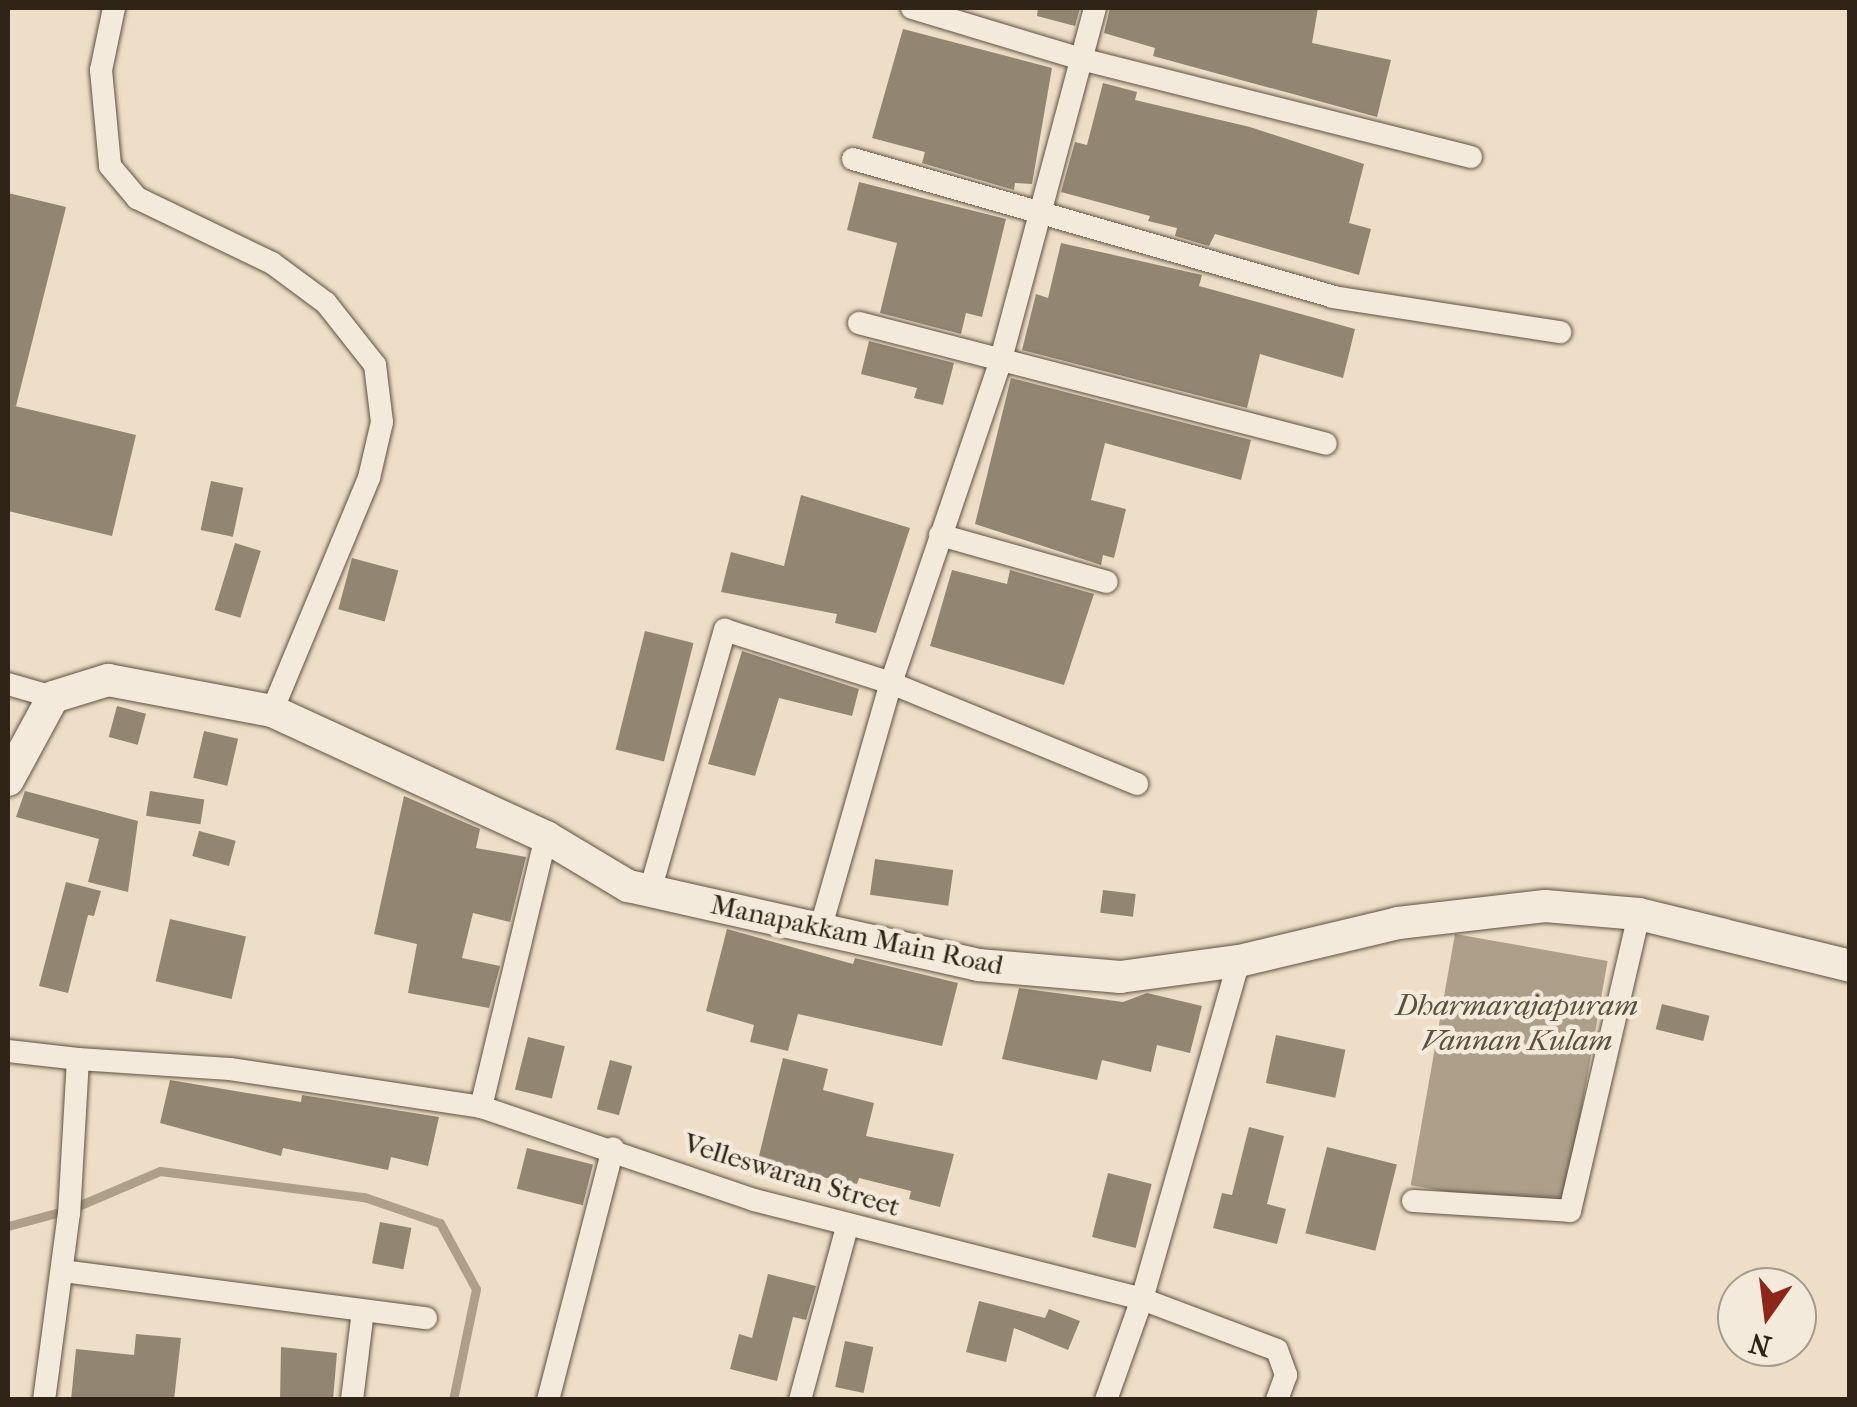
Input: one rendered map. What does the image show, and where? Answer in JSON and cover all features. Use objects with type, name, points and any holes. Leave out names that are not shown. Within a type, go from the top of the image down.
[{"type":"main road","name":"Manapakkam Main Road","points":[[53,697],[108,680],[272,711],[546,837],[628,886],[978,965],[1102,975],[1239,960],[1398,923],[1545,906],[1639,914],[1850,966]]},
{"type":"main road","points":[[8,780],[53,697]]},
{"type":"street","points":[[114,8],[101,70],[110,166],[137,198],[272,263],[326,302],[376,365],[382,422],[369,478],[272,711]]},
{"type":"street","points":[[912,8],[1081,59],[1471,157]]},
{"type":"street","points":[[820,930],[891,684],[1001,359],[1095,8]]},
{"type":"street","points":[[853,159],[1333,297],[1560,332]]},
{"type":"street","points":[[859,323],[1326,444]]},
{"type":"street","points":[[940,536],[1108,582]]},
{"type":"street","points":[[650,891],[725,630],[891,684],[1137,784]]},
{"type":"street","points":[[8,684],[53,697]]},
{"type":"street","points":[[481,1108],[546,837]]},
{"type":"street","points":[[1413,1201],[1570,1212],[1639,914]]},
{"type":"street","points":[[1106,1400],[1142,1299],[1239,960]]},
{"type":"street","name":"Velleswaran Street","points":[[8,1051],[230,1068],[481,1108],[847,1226],[1142,1299],[1276,1350],[1286,1374],[1276,1400]]},
{"type":"street","points":[[44,1400],[63,1270],[78,1059]]},
{"type":"street","points":[[548,1400],[613,1148]]},
{"type":"street","points":[[800,1400],[847,1226]]},
{"type":"street","points":[[63,1270],[426,1318]]},
{"type":"street","points":[[352,1400],[363,1311]]},
{"type":"water","name":"Dharmarajapuram Vannan Kulam","points":[[1455,934],[1608,961],[1563,1212],[1411,1185]]},
{"type":"building","points":[[1038,8],[1080,8],[1075,26],[1037,16]]},
{"type":"building","points":[[1110,8],[1318,8],[1312,43],[1391,60],[1377,117],[1153,56],[1155,48],[1104,33]]},
{"type":"building","points":[[903,29],[1052,68],[1032,184],[1015,183],[1014,190],[922,163],[925,152],[872,138]]},
{"type":"building","points":[[1103,83],[1137,92],[1135,100],[1250,127],[1364,164],[1349,223],[1371,229],[1359,275],[1215,234],[1209,246],[1175,236],[1177,228],[1148,221],[1150,216],[1061,192],[1075,142],[1087,145]]},
{"type":"building","points":[[859,182],[1006,219],[982,317],[966,313],[961,334],[880,313],[897,243],[847,230]]},
{"type":"building","points":[[8,193],[66,207],[16,406],[11,405],[136,435],[112,536],[8,511]]},
{"type":"building","points":[[1061,243],[1202,275],[1199,286],[1355,329],[1343,378],[1260,354],[1247,408],[1022,350],[1036,294],[1048,298]]},
{"type":"building","points":[[869,341],[954,363],[943,405],[914,398],[917,388],[861,374]]},
{"type":"building","points":[[1011,378],[1251,440],[1241,480],[1105,443],[1091,500],[1126,509],[1114,558],[1103,555],[1101,565],[975,524]]},
{"type":"building","points":[[211,481],[243,488],[233,537],[201,530]]},
{"type":"building","points":[[801,495],[910,528],[876,633],[835,623],[837,614],[721,592],[731,552],[784,566]]},
{"type":"building","points":[[235,543],[261,551],[240,618],[215,610]]},
{"type":"building","points":[[352,558],[398,570],[385,622],[338,609]]},
{"type":"building","points":[[952,570],[1007,584],[1010,570],[1094,594],[1064,685],[930,646]]},
{"type":"building","points":[[645,631],[694,643],[664,761],[615,749]]},
{"type":"building","points":[[742,651],[859,689],[852,716],[779,698],[755,776],[708,764]]},
{"type":"building","points":[[117,706],[146,714],[138,745],[109,737]]},
{"type":"building","points":[[204,731],[238,739],[227,786],[193,778]]},
{"type":"building","points":[[25,791],[138,821],[128,892],[88,882],[99,839],[16,817]]},
{"type":"building","points":[[150,791],[204,800],[200,824],[146,816]]},
{"type":"building","points":[[404,796],[480,829],[476,848],[526,857],[510,922],[473,913],[462,958],[500,966],[489,1008],[408,993],[417,944],[374,934]]},
{"type":"building","points":[[199,831],[236,841],[229,866],[192,856]]},
{"type":"building","points":[[875,859],[953,870],[948,906],[870,895]]},
{"type":"building","points":[[66,882],[101,891],[94,916],[88,915],[68,993],[39,986]]},
{"type":"building","points":[[1103,890],[1136,894],[1133,917],[1100,913]]},
{"type":"building","points":[[170,919],[246,937],[232,999],[156,981]]},
{"type":"building","points":[[727,929],[853,964],[855,958],[958,983],[942,1046],[798,1014],[788,1051],[750,1042],[754,1025],[706,1011]]},
{"type":"building","points":[[1019,988],[1123,1002],[1147,993],[1202,1006],[1190,1053],[1157,1045],[1151,1072],[1102,1060],[1097,1080],[1002,1059]]},
{"type":"building","points":[[1662,1004],[1710,1016],[1703,1041],[1656,1029]]},
{"type":"building","points":[[1276,1035],[1345,1050],[1335,1098],[1266,1083]]},
{"type":"building","points":[[528,1037],[565,1046],[552,1099],[515,1089]]},
{"type":"building","points":[[783,1058],[828,1069],[823,1090],[874,1103],[866,1136],[954,1154],[940,1207],[909,1199],[911,1191],[859,1178],[857,1184],[757,1164]]},
{"type":"building","points":[[610,1060],[632,1066],[619,1115],[597,1109]]},
{"type":"building","points":[[170,1080],[301,1102],[302,1095],[439,1117],[428,1166],[391,1157],[388,1170],[283,1148],[281,1156],[160,1123]]},
{"type":"building","points":[[1249,1127],[1284,1136],[1267,1204],[1286,1209],[1277,1244],[1213,1228],[1222,1193],[1232,1195]]},
{"type":"building","points":[[1327,1147],[1397,1164],[1375,1251],[1305,1233]]},
{"type":"building","points":[[527,1148],[593,1164],[583,1205],[517,1189]]},
{"type":"building","points":[[1108,1173],[1152,1184],[1136,1248],[1092,1237]]},
{"type":"building","points":[[380,1222],[411,1228],[403,1269],[372,1263]]},
{"type":"building","points":[[768,1274],[816,1286],[806,1320],[793,1317],[777,1381],[730,1369],[739,1334],[752,1338]]},
{"type":"building","points":[[979,1301],[1045,1318],[1049,1309],[1080,1321],[1068,1350],[1014,1328],[1006,1362],[966,1352]]},
{"type":"building","points":[[136,1334],[181,1338],[174,1400],[71,1400],[76,1349],[134,1355]]},
{"type":"building","points":[[845,1341],[873,1347],[864,1393],[835,1387]]},
{"type":"building","points":[[281,1347],[337,1353],[333,1400],[280,1400]]},
{"type":"waterway","points":[[8,1226],[71,1209],[160,1171],[364,1197],[440,1223],[476,1289],[453,1400]]}]
